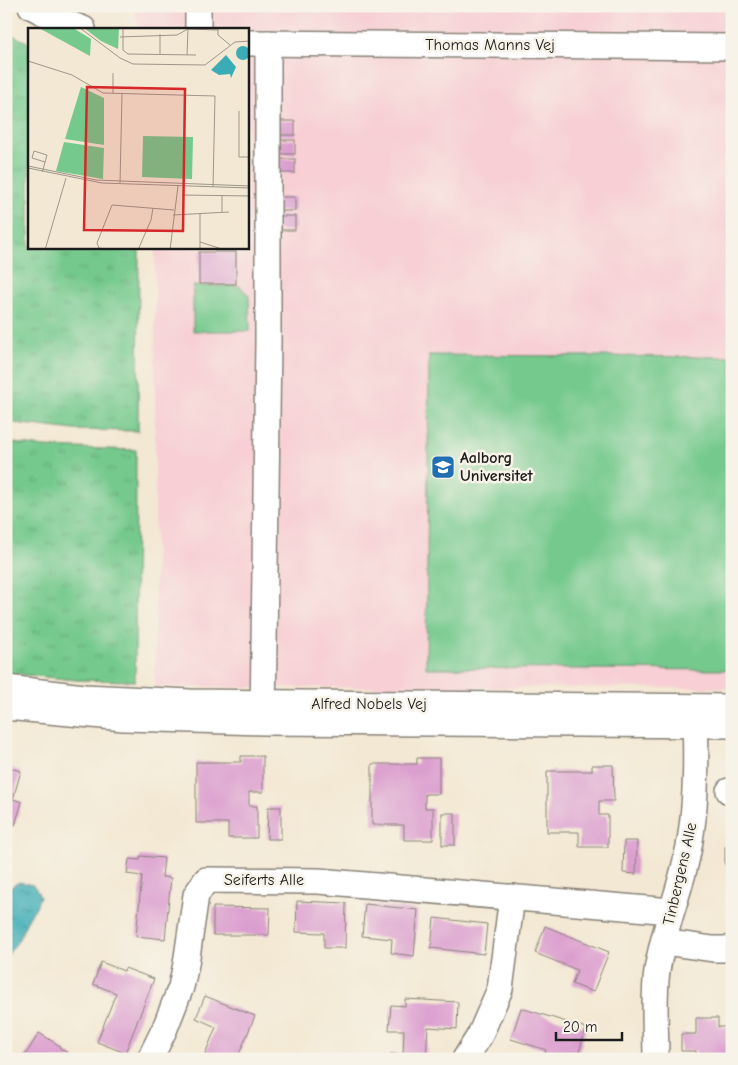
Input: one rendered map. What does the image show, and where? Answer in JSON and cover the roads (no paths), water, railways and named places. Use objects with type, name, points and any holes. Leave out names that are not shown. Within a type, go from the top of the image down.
[{"type":"street","points":[[30,6],[80,28]]},
{"type":"street","points":[[198,6],[198,28]]},
{"type":"street","points":[[258,43],[268,341],[263,713]]},
{"type":"street","name":"Thomas Manns Vej","points":[[258,43],[732,46]]},
{"type":"street","name":"Alfred Nobels Vej","points":[[6,688],[84,697],[190,702],[263,713]]},
{"type":"street","name":"Alfred Nobels Vej","points":[[6,707],[124,718],[263,713],[695,716],[732,725]]},
{"type":"street","name":"Alfred Nobels Vej","points":[[695,716],[732,707]]},
{"type":"street","name":"Tinbergens Alle","points":[[695,716],[696,779],[691,834],[664,942],[714,949],[732,949]]},
{"type":"street","name":"Seiferts Alle","points":[[150,1059],[165,1028],[181,987],[196,895],[206,880],[318,881],[671,911]]},
{"type":"street","points":[[465,1059],[480,1035],[500,988],[512,897]]},
{"type":"street","points":[[656,1059],[657,971],[664,942]]},
{"type":"water","points":[[19,882],[33,885],[40,896],[18,941],[6,957],[6,890]]},
{"type":"place","name":"Aalborg Universitet","points":[[443,467]]}]
